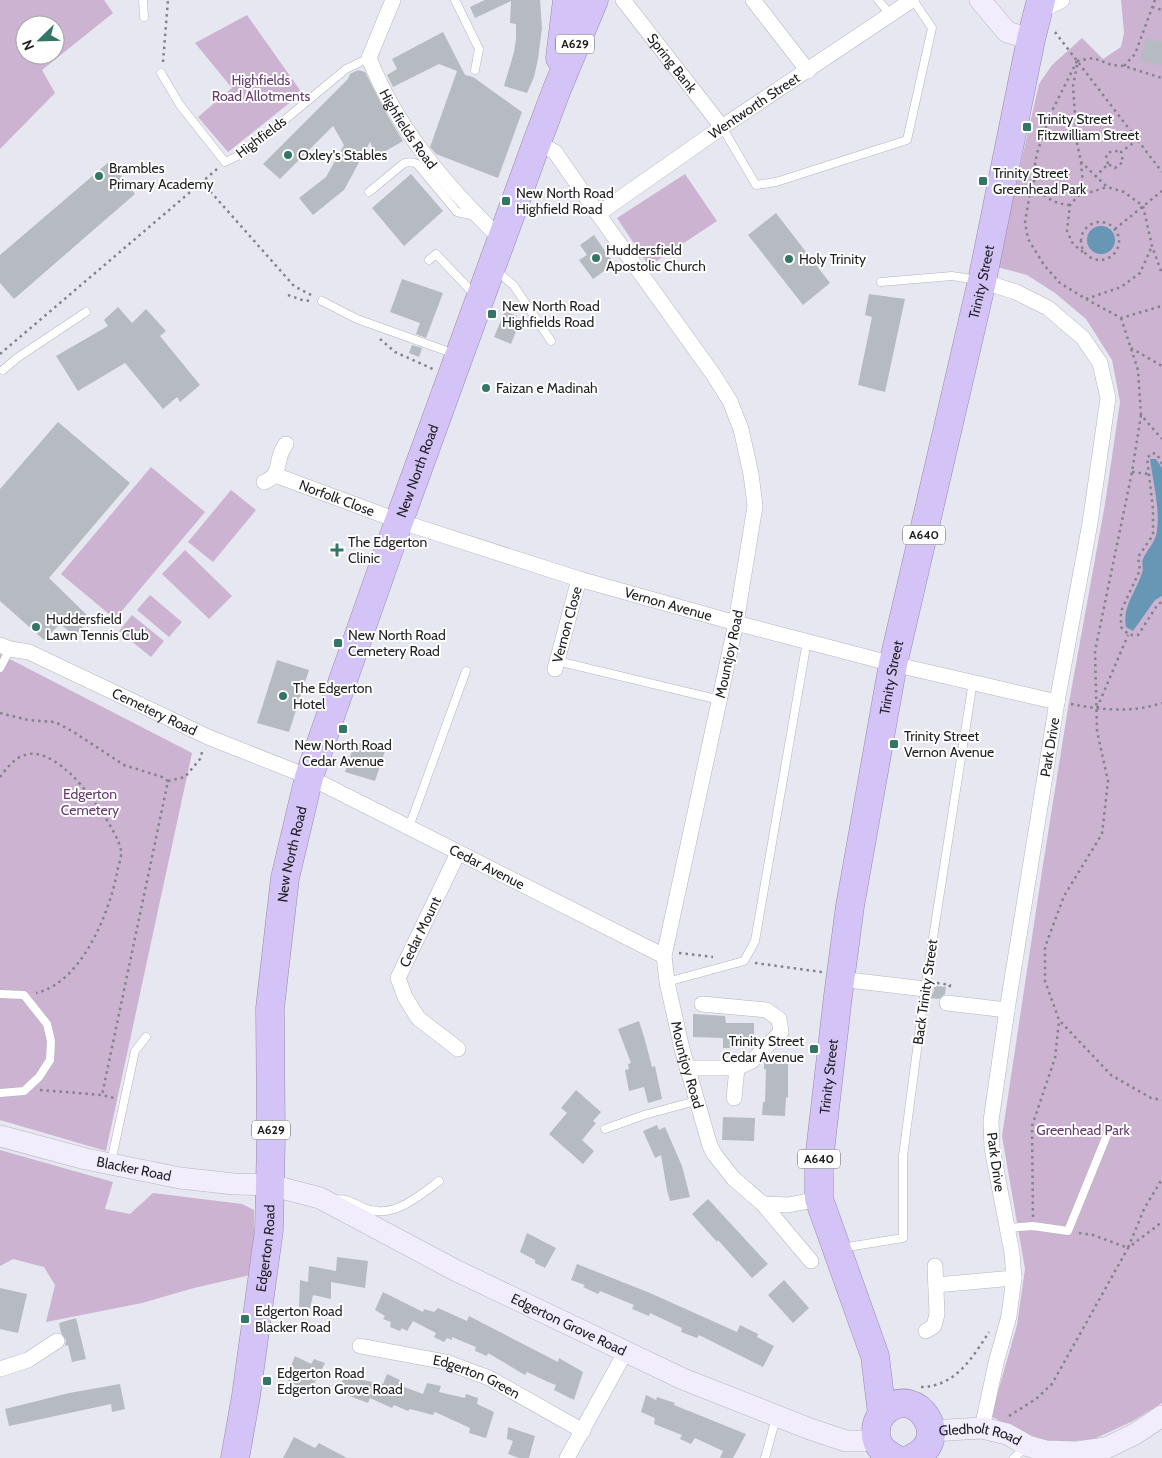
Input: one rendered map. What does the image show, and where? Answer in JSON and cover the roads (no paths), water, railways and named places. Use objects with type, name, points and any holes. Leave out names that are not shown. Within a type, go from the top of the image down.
[{"type":"highway","name":"New North Road","points":[[556,89],[567,0]]},
{"type":"highway","name":"New North Road","points":[[270,1185],[270,1008],[285,878],[309,777],[399,521],[556,89],[594,0]]},
{"type":"highway","name":"Trinity Street","points":[[888,1445],[875,1356],[819,1199],[818,1160],[850,906],[894,664],[982,281],[1031,39],[1047,4]]},
{"type":"highway","name":"Edgerton Road","points":[[235,1458],[246,1396],[268,1239],[270,1185]]},
{"type":"highway","name":"Trinity Street","points":[[875,1356],[910,1405]]},
{"type":"highway","points":[[888,1445],[894,1405],[910,1405]]},
{"type":"highway","name":"A640","points":[[910,1405],[918,1408],[925,1414],[929,1422],[925,1447]]},
{"type":"street","points":[[369,58],[393,0]]},
{"type":"street","name":"Spring Bank","points":[[623,0],[722,127]]},
{"type":"street","points":[[753,0],[808,71]]},
{"type":"street","name":"Wentworth Street","points":[[598,214],[722,127],[912,0]]},
{"type":"street","points":[[980,0],[1007,32],[1031,39]]},
{"type":"street","name":"Highfields Road","points":[[369,58],[375,74],[404,126],[425,156],[501,239]]},
{"type":"street","name":"Mountjoy Road","points":[[537,142],[556,152],[598,214],[713,374],[730,401],[741,429],[751,474],[755,506],[736,624],[665,954],[667,982],[696,1101],[707,1137],[715,1155],[742,1187],[763,1204],[811,1261]]},
{"type":"street","name":"Park Drive","points":[[982,281],[1016,292],[1048,308],[1083,338],[1100,363],[1108,398],[1090,523],[1057,702],[991,1121],[992,1148],[1012,1253],[1014,1278],[1010,1316],[996,1363],[982,1428]]},
{"type":"street","name":"Norfolk Close","points":[[286,444],[279,456],[279,466],[270,478],[399,521]]},
{"type":"street","name":"Vernon Avenue","points":[[399,521],[579,579],[736,624],[894,664],[1057,702]]},
{"type":"street","name":"Vernon Close","points":[[556,665],[579,579]]},
{"type":"street","name":"Cemetery Road","points":[[5,647],[29,652],[208,737],[309,777]]},
{"type":"street","name":"Cedar Avenue","points":[[309,777],[458,853],[665,954]]},
{"type":"street","name":"Cedar Mount","points":[[458,853],[398,978],[405,998],[418,1018],[458,1049]]},
{"type":"street","points":[[840,977],[925,989]]},
{"type":"street","points":[[947,1003],[1007,1010]]},
{"type":"street","points":[[687,1068],[737,1068],[752,1061],[781,1032],[778,1019],[766,1010],[702,1004]]},
{"type":"street","points":[[734,1098],[737,1068]]},
{"type":"street","name":"Blacker Road","points":[[0,1136],[110,1164],[180,1178],[234,1184],[270,1185]]},
{"type":"street","name":"Edgerton Grove Road","points":[[270,1185],[320,1198],[455,1270],[683,1379],[810,1429],[846,1441],[863,1441],[888,1445]]},
{"type":"street","points":[[763,1204],[788,1205],[819,1199]]},
{"type":"street","points":[[926,1331],[934,1326],[937,1314],[935,1266]]},
{"type":"street","points":[[936,1285],[1014,1278]]},
{"type":"street","points":[[0,1369],[28,1360],[57,1341]]},
{"type":"street","name":"Edgerton Green","points":[[360,1346],[446,1362],[489,1378],[583,1431]]},
{"type":"street","points":[[567,1458],[626,1351]]},
{"type":"street","name":"Gledholt Road","points":[[925,1447],[982,1428],[1007,1434],[1021,1452],[1046,1451],[1076,1455],[1106,1448],[1135,1434],[1162,1416]]},
{"type":"lane","points":[[143,0],[144,18]]},
{"type":"lane","points":[[455,0],[479,48],[475,70]]},
{"type":"lane","points":[[878,0],[890,14]]},
{"type":"lane","points":[[722,127],[756,185],[776,182],[907,140],[932,28],[912,0]]},
{"type":"lane","name":"Highfields","points":[[162,73],[180,105],[225,162],[246,152],[346,68],[369,58]]},
{"type":"lane","points":[[369,192],[403,164],[413,162],[417,164],[458,212],[478,216]]},
{"type":"lane","points":[[429,260],[436,254],[479,299]]},
{"type":"lane","points":[[491,267],[514,286],[550,341]]},
{"type":"lane","points":[[881,282],[952,276],[982,281]]},
{"type":"lane","points":[[322,301],[455,366]]},
{"type":"lane","points":[[3,370],[17,358],[86,312]]},
{"type":"lane","points":[[667,982],[744,961],[755,941],[807,642]]},
{"type":"lane","points":[[0,668],[5,647]]},
{"type":"lane","points":[[556,665],[720,700]]},
{"type":"lane","points":[[410,827],[466,671]]},
{"type":"lane","name":"Back Trinity Street","points":[[837,1249],[903,1238],[902,1156],[925,989],[973,681]]},
{"type":"lane","points":[[0,994],[24,995],[47,1024],[51,1041],[50,1060],[39,1077],[24,1091],[0,1093]]},
{"type":"lane","points":[[110,1164],[135,1051],[146,1037]]},
{"type":"lane","points":[[605,1129],[644,1115],[696,1101]]},
{"type":"lane","points":[[1007,1228],[1033,1226],[1068,1231],[1106,1135]]},
{"type":"lane","points":[[329,1203],[337,1199],[343,1199],[371,1210],[387,1212],[418,1198],[439,1181]]},
{"type":"lane","points":[[764,1458],[776,1416]]},
{"type":"water","points":[[1101,226],[1111,230],[1115,240],[1111,250],[1101,254],[1091,250],[1087,240],[1091,230]]},
{"type":"water","points":[[1150,459],[1156,459],[1162,468],[1162,596],[1155,600],[1133,631],[1126,627],[1126,612],[1142,573],[1143,559],[1156,535],[1158,522]]},
{"type":"place","name":"Trinity Street Fitzwilliam Street","points":[[1027,127]]},
{"type":"place","name":"Oxley's Stables","points":[[288,155]]},
{"type":"place","name":"Brambles Primary Academy","points":[[99,176]]},
{"type":"place","name":"Trinity Street Greenhead Park","points":[[983,181]]},
{"type":"place","name":"New North Road Highfield Road","points":[[506,201]]},
{"type":"place","name":"Huddersfield Apostolic Church","points":[[596,258]]},
{"type":"place","name":"Holy Trinity","points":[[789,259]]},
{"type":"place","name":"New North Road Highfields Road","points":[[492,314]]},
{"type":"place","name":"Faizan e Madinah","points":[[486,388]]},
{"type":"place","name":"The Edgerton Clinic","points":[[337,550]]},
{"type":"place","name":"Huddersfield Lawn Tennis Club","points":[[36,627]]},
{"type":"place","name":"New North Road Cemetery Road","points":[[338,643]]},
{"type":"place","name":"The Edgerton Hotel","points":[[283,696]]},
{"type":"place","name":"New North Road Cedar Avenue","points":[[343,729]]},
{"type":"place","name":"Trinity Street Vernon Avenue","points":[[894,744]]},
{"type":"place","name":"Trinity Street Cedar Avenue","points":[[814,1049]]},
{"type":"place","name":"Edgerton Road Blacker Road","points":[[245,1319]]},
{"type":"place","name":"Edgerton Road Edgerton Grove Road","points":[[267,1381]]},
{"type":"park label","name":"Highfields Road Allotments","points":[[261,88]]},
{"type":"park label","name":"Edgerton Cemetery","points":[[90,802]]},
{"type":"park label","name":"Greenhead Park","points":[[1083,1130]]}]
